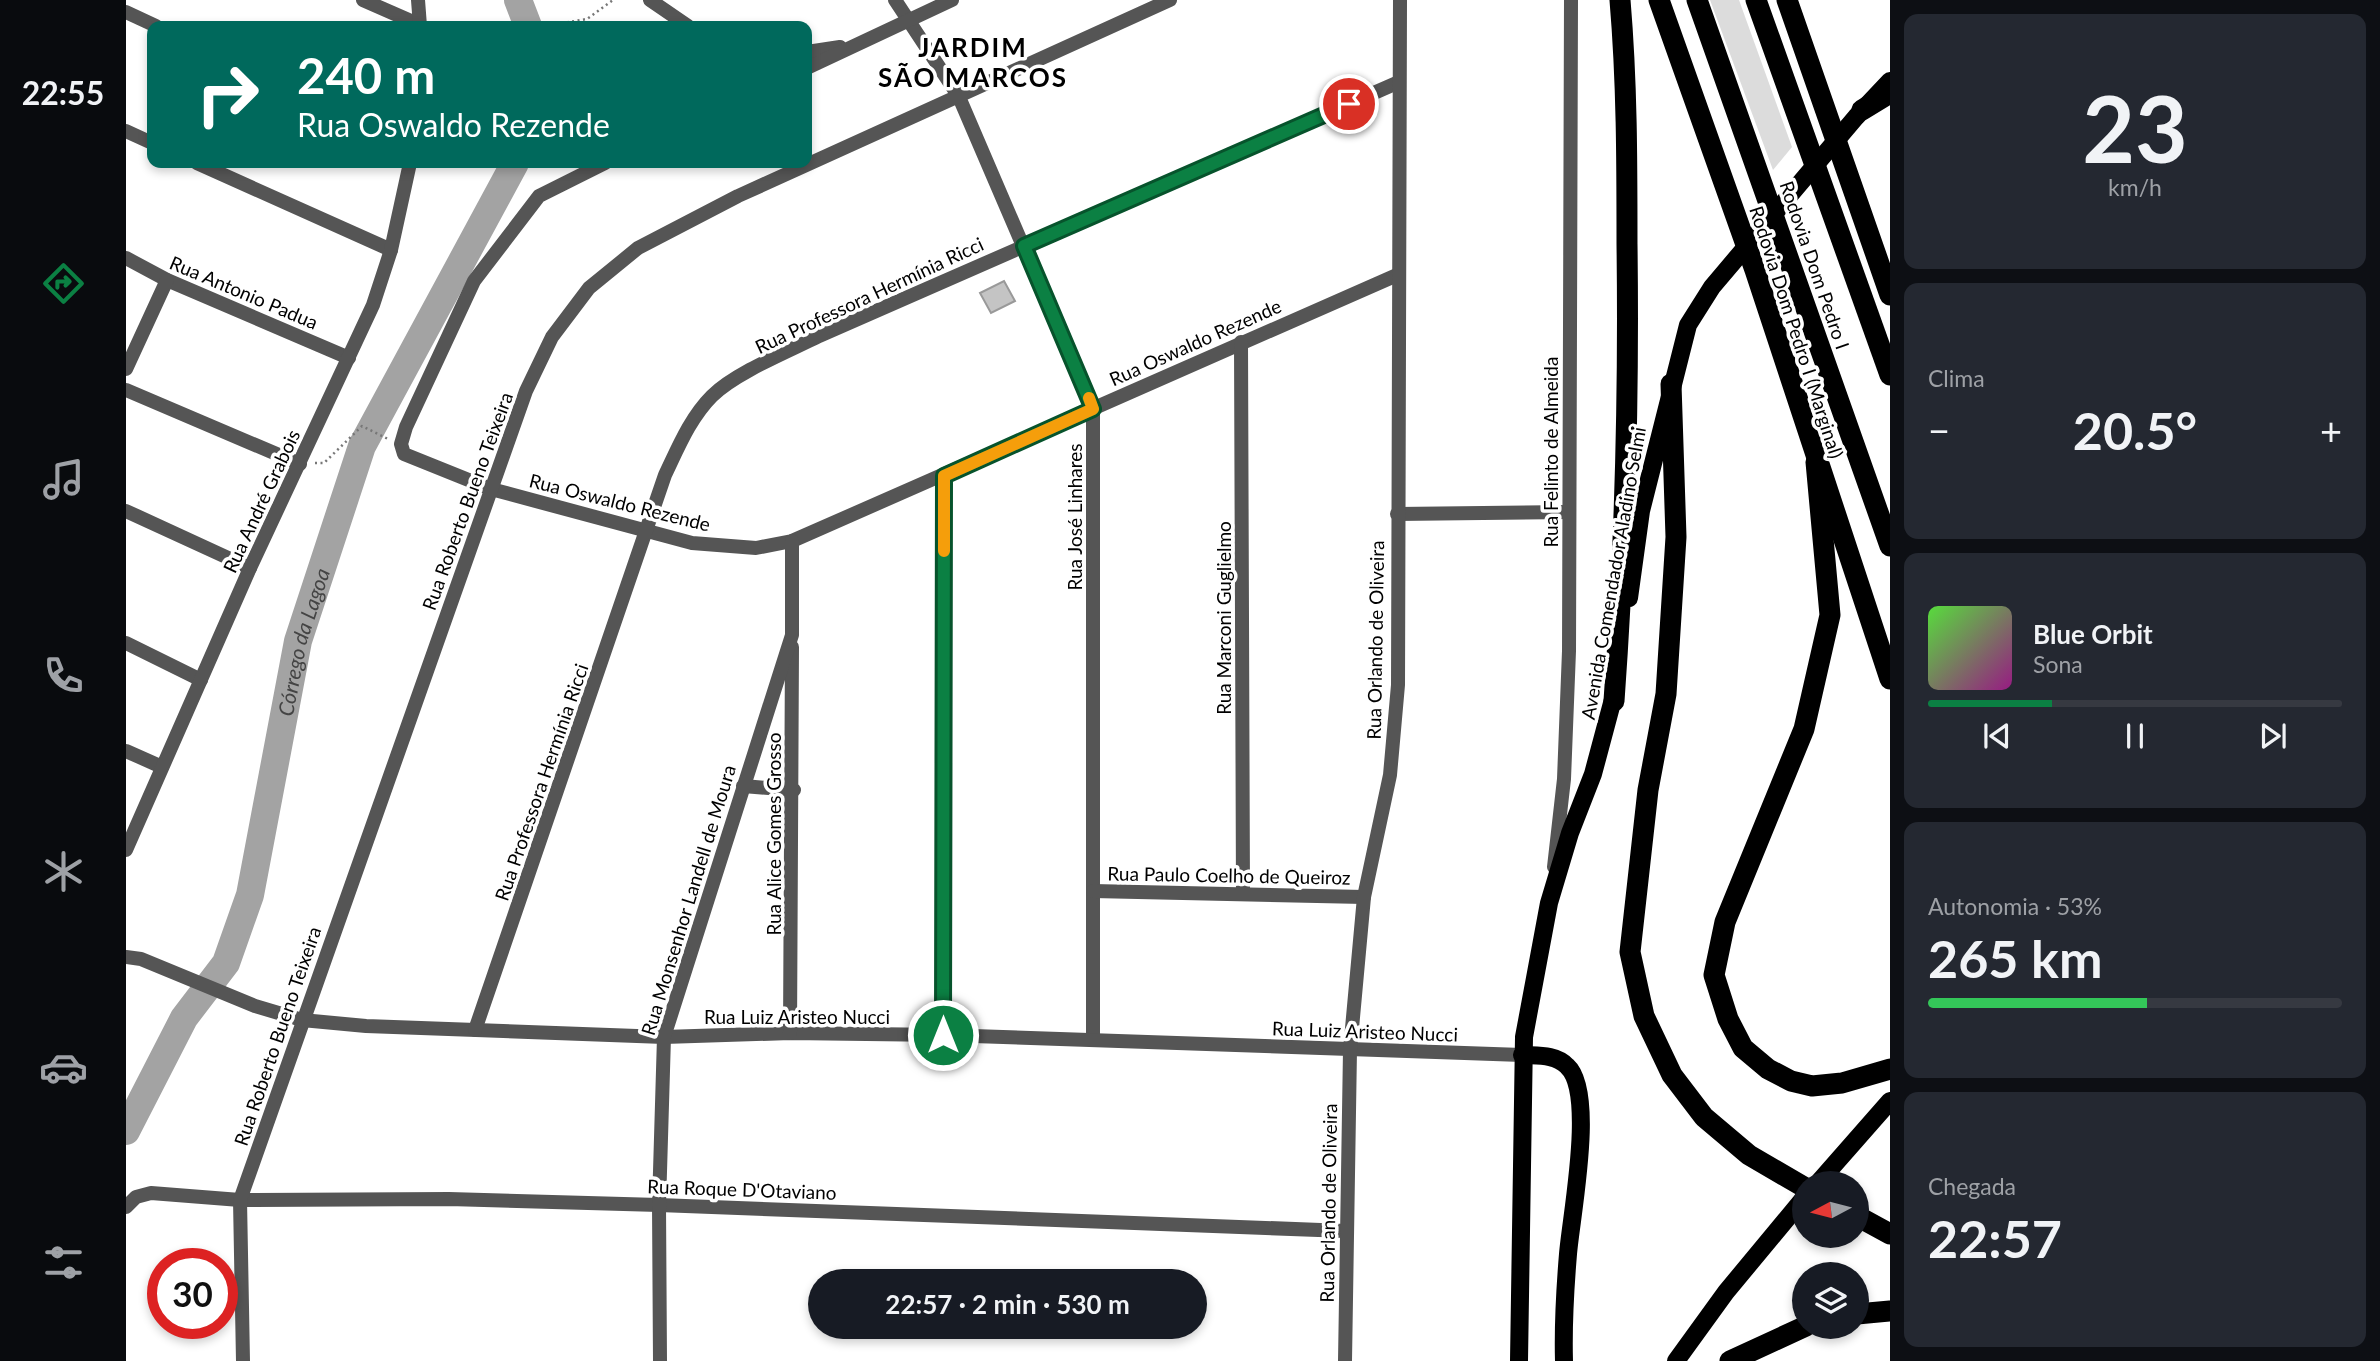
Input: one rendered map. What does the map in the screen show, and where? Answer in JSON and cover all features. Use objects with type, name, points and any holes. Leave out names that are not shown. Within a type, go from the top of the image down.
[{"type":"highway","points":[[1614,701],[1625,556],[1629,364],[1627,77],[1620,0]]},
{"type":"highway","name":"Rodovia Dom Pedro I (Marginal)","points":[[1659,0],[1755,270],[1816,462],[1890,679]]},
{"type":"highway","name":"Rodovia Dom Pedro I","points":[[1697,0],[1890,546]]},
{"type":"highway","name":"Rodovia Dom Pedro I","points":[[1756,0],[1890,374]]},
{"type":"highway","points":[[1787,0],[1890,295]]},
{"type":"highway","points":[[1859,113],[1890,93]]},
{"type":"highway","points":[[1671,384],[1676,537],[1666,694],[1648,790],[1630,952],[1644,1016],[1672,1075],[1704,1117],[1740,1147],[1792,1180]]},
{"type":"highway","points":[[1816,462],[1830,615],[1804,729],[1729,911],[1714,975],[1728,1019],[1743,1048],[1768,1069],[1791,1081],[1812,1086],[1842,1083],[1890,1069]]},
{"type":"highway","points":[[1869,1223],[1890,1234]]},
{"type":"highway","points":[[1869,1313],[1890,1311]]},
{"type":"highway","points":[[1730,1361],[1792,1332]]},
{"type":"main road","name":"Avenida Comendador Aladino Selmi","points":[[1519,1361],[1522,1055],[1549,903],[1614,701],[1642,511],[1671,384],[1688,324],[1712,287],[1859,113],[1890,81]]},
{"type":"main road","points":[[1522,1055],[1556,1058],[1569,1067],[1576,1080],[1580,1099],[1579,1160],[1569,1251],[1564,1361]]},
{"type":"main road","points":[[1829,1171],[1890,1101]]},
{"type":"main road","points":[[1676,1361],[1726,1292],[1792,1212]]},
{"type":"street","points":[[363,0],[409,21]]},
{"type":"street","points":[[418,0],[420,21]]},
{"type":"street","points":[[650,0],[681,21]]},
{"type":"street","name":"Rua José Linhares","points":[[895,0],[959,97],[1093,409],[1093,1040]]},
{"type":"street","points":[[812,66],[952,0]]},
{"type":"street","name":"Rua Roberto Bueno Teixeira","points":[[812,163],[1170,0]]},
{"type":"street","name":"Rua Orlando de Oliveira","points":[[1345,1361],[1350,1050],[1364,897],[1390,775],[1398,685],[1397,275],[1400,0]]},
{"type":"street","name":"Rua Felinto de Almeida","points":[[1549,903],[1564,779],[1569,651],[1571,0]]},
{"type":"street","points":[[126,12],[147,22]]},
{"type":"street","points":[[812,51],[858,45]]},
{"type":"street","name":"Rua Professora Hermínia Ricci","points":[[475,1030],[665,475],[685,433],[712,396],[765,362],[1399,82]]},
{"type":"street","points":[[126,131],[147,141]]},
{"type":"street","points":[[208,168],[391,250]]},
{"type":"street","name":"Rua André Grabois","points":[[126,850],[250,568],[373,306],[391,250],[409,168]]},
{"type":"street","name":"Rua Oswaldo Rezende","points":[[595,168],[539,196],[474,281],[405,428],[401,444],[404,454],[491,489],[692,544],[756,548],[792,541],[1397,275]]},
{"type":"street","name":"Rua Roberto Bueno Teixeira","points":[[243,1361],[240,1199],[526,391],[552,337],[589,288],[638,248],[715,207],[802,168]]},
{"type":"street","name":"Rua Antonio Padua","points":[[126,258],[167,281],[349,358]]},
{"type":"street","points":[[126,369],[167,281]]},
{"type":"street","name":"Rua Marconi Guglielmo","points":[[1241,342],[1243,894]]},
{"type":"street","points":[[126,390],[300,464]]},
{"type":"street","points":[[943,1035],[944,476]]},
{"type":"street","points":[[126,512],[250,568]]},
{"type":"street","points":[[1397,514],[1569,512]]},
{"type":"street","name":"Rua Monsenhor Landell de Moura","points":[[660,1361],[659,1205],[663,1037],[792,635],[792,541]]},
{"type":"street","name":"Rua Alice Gomes Grosso","points":[[790,1033],[794,790],[792,635]]},
{"type":"street","points":[[126,643],[201,680]]},
{"type":"street","points":[[126,751],[162,767]]},
{"type":"street","points":[[743,786],[794,790]]},
{"type":"street","name":"Rua Paulo Coelho de Queiroz","points":[[1093,891],[1364,897]]},
{"type":"street","name":"Rua Luiz Aristeo Nucci","points":[[126,949],[255,1006],[302,1020],[663,1037],[790,1033],[943,1035],[1522,1055]]},
{"type":"street","name":"Rua Luiz Aristeo Nucci","points":[[126,957],[141,959],[171,970]]},
{"type":"street","name":"Rua Roque D'Otaviano","points":[[131,1202],[151,1193],[240,1199],[449,1199],[1346,1231]]},
{"type":"path","points":[[575,21],[587,19],[613,0]]},
{"type":"path","points":[[300,464],[324,463],[362,426],[387,438]]},
{"type":"shaded area","points":[[1710,0],[1739,0],[1792,147],[1773,170]]},
{"type":"building","points":[[1004,281],[1015,301],[991,313],[980,293]]},
{"type":"waterway","name":"Córrego da Lagoa","points":[[518,0],[526,21]]},
{"type":"waterway","name":"Córrego da Lagoa","points":[[126,1131],[184,1018],[226,963],[250,895],[298,641],[362,446],[512,168]]},
{"type":"slow traffic","points":[[944,551],[944,476],[1093,409],[1089,398]]},
{"type":"district","name":"JARDIM SÃO MARCOS","points":[[973,62]]},
{"type":"route","points":[[943,1035],[944,476],[1093,409],[1024,246],[1349,104]]}]
